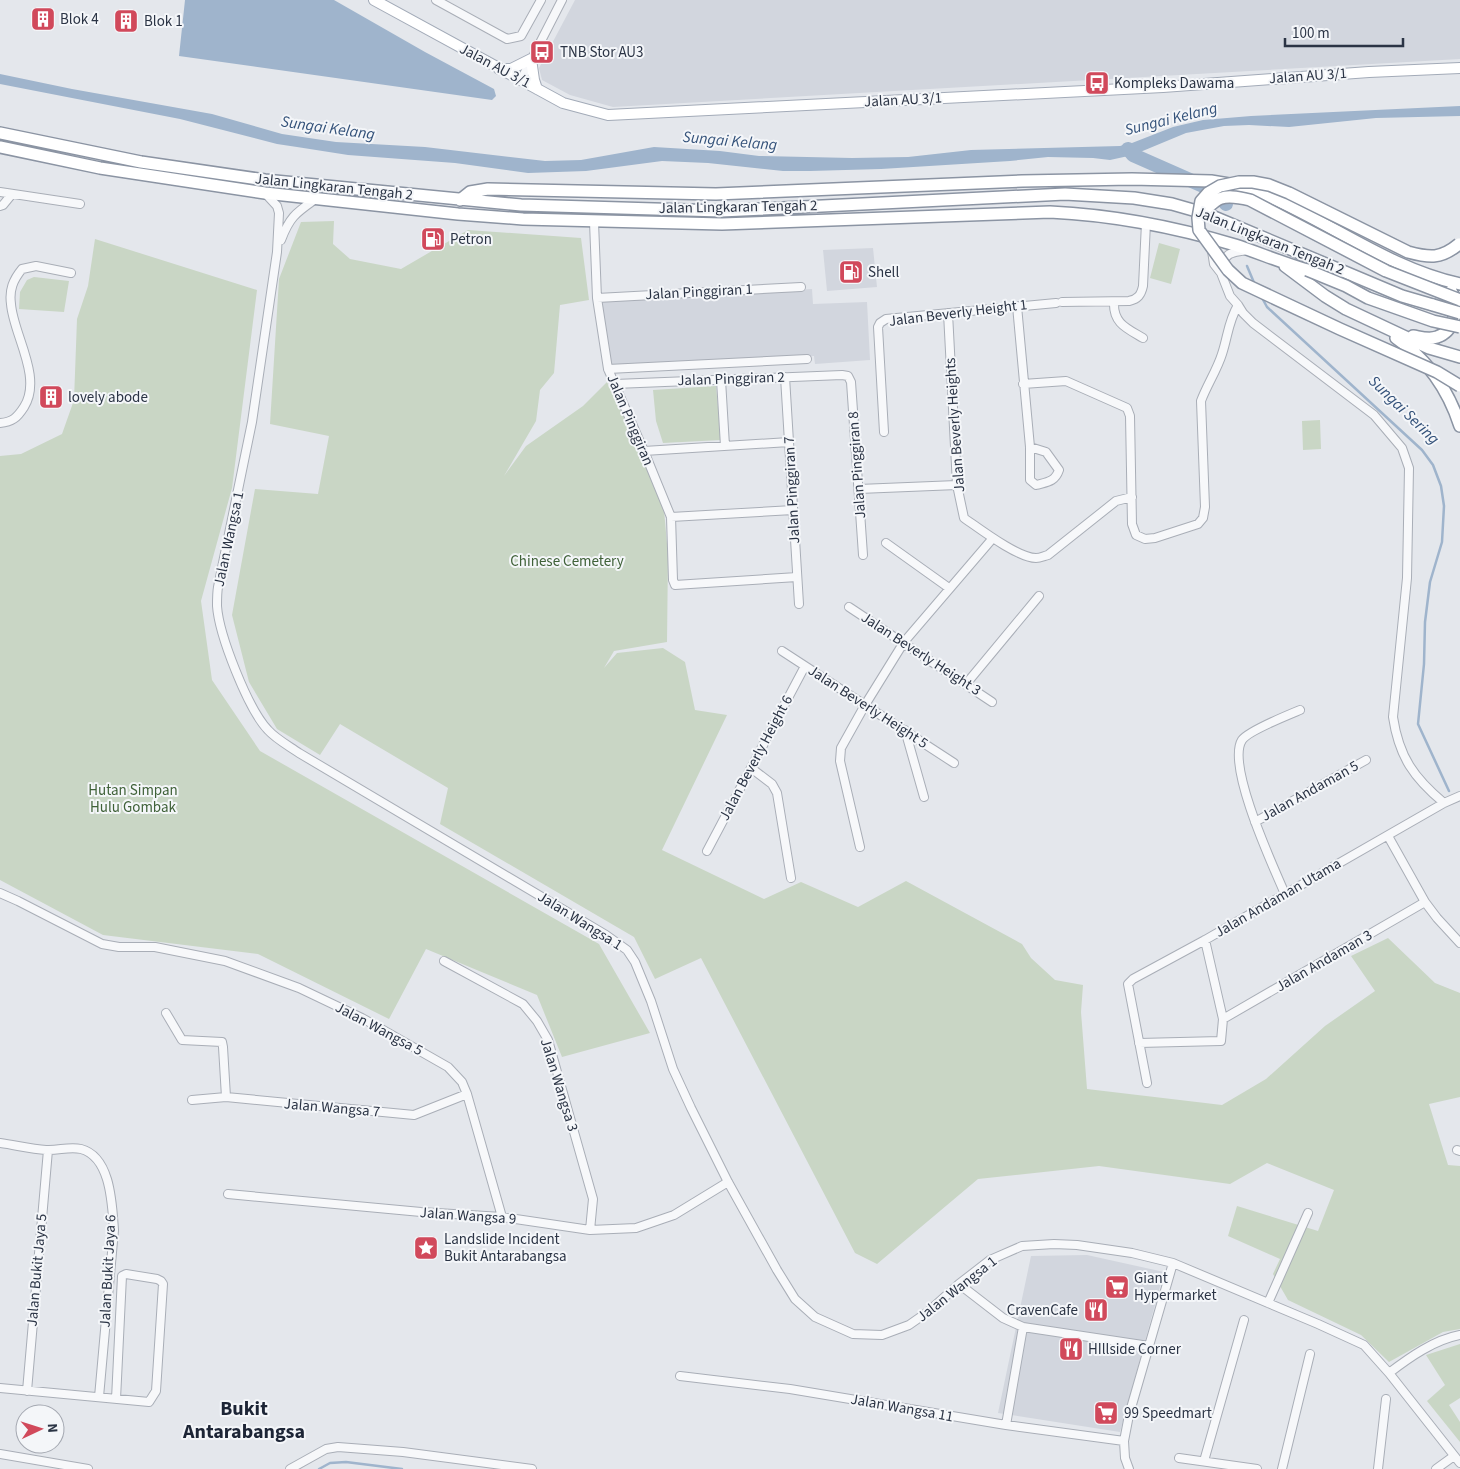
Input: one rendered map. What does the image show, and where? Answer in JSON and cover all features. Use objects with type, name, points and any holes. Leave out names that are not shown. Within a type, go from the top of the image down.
[{"type":"highway","name":"Jalan Lingkaran Tengah 2","points":[[0,133],[140,162],[265,180],[460,200],[585,208],[721,211],[1057,194],[1134,198],[1172,204],[1207,214],[1402,296],[1460,312]]},
{"type":"highway","name":"Jalan Lingkaran Tengah 2","points":[[0,147],[100,168],[265,193],[486,216],[594,222],[722,224],[1050,212],[1093,215],[1146,223],[1198,235],[1307,270],[1346,286],[1368,298],[1433,321],[1460,327]]},
{"type":"highway","points":[[460,200],[470,192],[488,189],[725,194],[1022,181],[1132,179],[1211,181],[1247,187],[1298,210],[1386,257],[1434,278],[1454,294],[1458,305],[1456,321],[1448,331],[1431,338],[1403,335]]},
{"type":"highway","points":[[1460,244],[1450,252],[1436,257],[1408,252],[1289,193],[1269,185],[1253,182],[1239,182],[1220,186],[1208,193],[1200,202],[1199,230],[1228,270],[1242,283],[1332,326],[1437,372],[1460,386]]},
{"type":"highway","points":[[1198,218],[1212,202],[1227,197],[1250,200],[1386,271],[1460,300]]},
{"type":"highway","points":[[1280,262],[1325,296],[1376,324],[1429,348],[1460,357]]},
{"type":"highway","points":[[1434,278],[1456,280]]},
{"type":"highway","points":[[1376,324],[1412,350],[1432,370],[1446,393],[1460,426]]},
{"type":"main road","name":"Jalan AU 3/1","points":[[374,0],[563,103],[608,115],[1163,87],[1369,72],[1460,68]]},
{"type":"main road","points":[[498,69],[511,69],[531,59],[537,89]]},
{"type":"street","points":[[436,0],[507,39],[521,36],[541,0]]},
{"type":"street","points":[[521,80],[562,0]]},
{"type":"street","points":[[0,192],[80,204]]},
{"type":"street","name":"Jalan Wangsa 1","points":[[265,193],[277,206],[279,213],[277,252],[252,422],[218,587],[217,607],[222,631],[246,695],[268,731],[299,753],[606,935],[627,950],[635,962],[645,985],[673,1069],[691,1108],[728,1182],[795,1299],[814,1317],[853,1334],[882,1335],[909,1325],[929,1311],[990,1260],[1022,1246],[1077,1245],[1132,1253],[1173,1263],[1268,1302],[1364,1345],[1389,1373],[1460,1463]]},
{"type":"street","points":[[0,206],[12,194]]},
{"type":"street","name":"Jalan Wangsa 1","points":[[277,252],[286,226],[291,218],[317,198]]},
{"type":"street","name":"Jalan Pinggiran","points":[[594,222],[597,298],[608,369],[671,517],[673,580],[676,585],[797,578]]},
{"type":"street","name":"Jalan Beverly Height 1","points":[[884,432],[878,327],[880,323],[886,319],[1059,302],[1114,302],[1136,299],[1142,293],[1146,223]]},
{"type":"street","points":[[1198,235],[1214,253],[1214,264],[1221,273],[1230,296],[1243,313],[1253,323],[1374,415],[1402,448],[1409,468],[1407,578],[1393,717],[1395,733],[1410,767],[1426,788],[1444,803]]},
{"type":"street","points":[[1221,273],[1225,257],[1246,250]]},
{"type":"street","points":[[0,423],[17,418],[28,402],[30,384],[28,364],[11,306],[10,293],[14,279],[22,269],[36,266],[72,273]]},
{"type":"street","name":"Jalan Pinggiran 1","points":[[597,298],[801,287]]},
{"type":"street","points":[[1114,302],[1114,311],[1119,322],[1143,338]]},
{"type":"street","points":[[1023,384],[1066,381],[1126,408],[1130,416],[1132,524],[1136,535],[1146,539],[1155,538],[1198,524],[1203,518],[1204,488],[1201,401],[1206,386],[1222,355],[1231,318],[1238,305]]},
{"type":"street","points":[[1017,306],[1030,447],[1030,480],[1036,484],[1051,482],[1057,477],[1059,470],[1046,452],[1030,447]]},
{"type":"street","name":"Jalan Beverly Heights","points":[[948,313],[957,485],[964,518],[1024,556],[1037,558],[1048,555],[1116,501],[1132,497]]},
{"type":"street","name":"Jalan Pinggiran 2","points":[[608,369],[807,359]]},
{"type":"street","name":"Jalan Pinggiran 2","points":[[615,384],[848,376]]},
{"type":"street","name":"Jalan Pinggiran 8","points":[[848,376],[851,382],[864,555]]},
{"type":"street","name":"Jalan Pinggiran 7","points":[[785,377],[799,604]]},
{"type":"street","points":[[721,380],[725,446]]},
{"type":"street","points":[[644,451],[789,442]]},
{"type":"street","points":[[859,489],[957,485]]},
{"type":"street","points":[[671,517],[793,510]]},
{"type":"street","points":[[860,847],[840,761],[841,748],[904,642],[993,538]]},
{"type":"street","points":[[886,543],[949,588]]},
{"type":"street","points":[[966,684],[1039,596]]},
{"type":"street","name":"Jalan Beverly Height 3","points":[[849,607],[992,702]]},
{"type":"street","name":"Jalan Beverly Height 5","points":[[782,651],[954,762]]},
{"type":"street","name":"Jalan Beverly Height 6","points":[[707,851],[805,666]]},
{"type":"street","points":[[1284,894],[1255,822],[1239,765],[1238,752],[1242,740],[1300,710]]},
{"type":"street","points":[[905,730],[924,797]]},
{"type":"street","name":"Jalan Andaman 5","points":[[1255,822],[1366,760]]},
{"type":"street","points":[[751,768],[772,784],[777,793],[792,878]]},
{"type":"street","name":"Jalan Andaman Utama","points":[[1140,1043],[1221,1041],[1223,1019],[1205,940],[1444,803],[1460,796]]},
{"type":"street","points":[[1388,836],[1425,902],[1460,943]]},
{"type":"street","name":"Jalan Wangsa 5","points":[[0,893],[102,944],[119,947],[155,947],[225,961],[299,988],[362,1018],[448,1067],[462,1082],[467,1094],[502,1217]]},
{"type":"street","name":"Jalan Andaman 3","points":[[1223,1019],[1425,902]]},
{"type":"street","points":[[1147,1083],[1128,984],[1133,979],[1205,940]]},
{"type":"street","name":"Jalan Wangsa 3","points":[[444,961],[523,1004],[537,1021],[548,1040],[593,1199],[590,1230]]},
{"type":"street","points":[[166,1013],[182,1040],[222,1042],[226,1098]]},
{"type":"street","name":"Jalan Wangsa 7","points":[[192,1100],[226,1098],[414,1115],[467,1094]]},
{"type":"street","name":"Jalan Bukit Jaya 6","points":[[0,1143],[48,1150],[61,1148],[82,1149],[96,1158],[103,1167],[112,1206],[114,1230],[99,1397]]},
{"type":"street","name":"Jalan Bukit Jaya 5","points":[[27,1391],[48,1150]]},
{"type":"street","name":"Jalan Wangsa 9","points":[[228,1194],[421,1212],[502,1217],[590,1230],[636,1228],[674,1215],[728,1182]]},
{"type":"street","points":[[1268,1302],[1308,1213]]},
{"type":"street","points":[[1129,1469],[1124,1441],[1129,1415],[1173,1263]]},
{"type":"street","points":[[0,1388],[27,1391],[149,1402],[156,1391],[163,1284],[161,1281],[126,1274],[122,1276],[116,1399]]},
{"type":"street","points":[[959,1284],[1003,1318],[1023,1328],[1149,1346]]},
{"type":"street","points":[[1204,1461],[1244,1320]]},
{"type":"street","points":[[1006,1426],[1023,1328]]},
{"type":"street","points":[[1389,1373],[1410,1358],[1448,1338],[1460,1336]]},
{"type":"street","points":[[1282,1469],[1310,1354]]},
{"type":"street","name":"Jalan Wangsa 11","points":[[680,1376],[790,1389],[1006,1426],[1124,1441]]},
{"type":"street","points":[[1378,1469],[1386,1399]]},
{"type":"street","points":[[290,1469],[326,1449],[338,1447],[394,1451],[532,1469]]},
{"type":"street","points":[[0,1454],[88,1469]]},
{"type":"street","points":[[1436,1469],[1454,1456]]},
{"type":"street","points":[[1179,1458],[1257,1469]]},
{"type":"shaded area","points":[[575,0],[1460,0],[1460,59],[613,107],[570,95],[542,80],[539,68]]},
{"type":"shaded area","name":"Shell","points":[[873,248],[877,287],[827,291],[823,250]]},
{"type":"shaded area","points":[[812,289],[813,304],[867,302],[870,360],[815,364],[814,356],[610,366],[601,301]]},
{"type":"shaded area","points":[[1087,1255],[1164,1272],[1120,1432],[998,1413],[1031,1256]]},
{"type":"green space","name":"Chinese Cemetery","points":[[334,221],[333,244],[350,259],[401,269],[468,230],[581,238],[589,300],[560,305],[554,373],[540,390],[536,421],[504,476],[526,446],[583,406],[607,382],[645,460],[664,510],[668,555],[667,642],[614,651],[604,668],[617,653],[663,648],[685,662],[695,710],[727,715],[662,850],[764,899],[801,882],[858,907],[906,881],[1022,944],[1031,958],[1055,980],[1083,985],[1081,1012],[1087,1089],[1222,1105],[1266,1079],[1325,1026],[1375,991],[1351,956],[1388,938],[1435,983],[1460,993],[1460,1097],[1429,1104],[1448,1165],[1460,1166],[1460,1329],[1443,1332],[1389,1362],[1361,1335],[1288,1300],[1273,1274],[1280,1259],[1228,1236],[1237,1206],[1318,1231],[1334,1190],[1267,1163],[1230,1184],[1099,1166],[978,1179],[877,1264],[855,1253],[701,958],[655,979],[634,937],[440,824],[448,788],[340,724],[320,755],[277,729],[249,682],[232,615],[255,489],[318,494],[329,436],[270,424],[279,279],[301,222]]},
{"type":"green space","name":"Hutan Simpan Hulu Gombak","points":[[95,239],[257,290],[232,488],[201,601],[212,680],[260,751],[599,944],[650,1033],[562,1057],[537,995],[426,949],[389,1019],[258,954],[103,935],[0,880],[0,456],[21,454],[62,434],[74,400],[77,319],[88,286]]},
{"type":"green space","points":[[1159,243],[1180,249],[1171,284],[1150,278]]},
{"type":"green space","points":[[34,277],[69,281],[64,312],[19,309],[20,292],[27,280]]},
{"type":"green space","points":[[716,386],[721,440],[663,443],[656,421],[653,390]]},
{"type":"green space","points":[[1320,420],[1321,449],[1303,450],[1302,421]]},
{"type":"green space","points":[[1460,1344],[1460,1398],[1449,1405],[1460,1422],[1460,1442],[1427,1401],[1445,1385],[1426,1355]]},
{"type":"water","points":[[185,0],[334,0],[494,89],[496,96],[492,100],[179,56]]},
{"type":"water","points":[[0,74],[212,114],[282,134],[336,142],[425,147],[545,161],[581,160],[654,147],[720,151],[759,156],[908,157],[971,150],[1120,146],[1173,127],[1203,120],[1251,116],[1460,106],[1460,116],[1376,118],[1289,127],[1224,126],[1186,133],[1133,155],[1110,160],[1048,157],[881,169],[810,171],[783,171],[708,163],[662,161],[586,171],[528,173],[455,163],[348,155],[277,144],[180,119],[0,84]]},
{"type":"waterway","name":"Sungai Sering","points":[[1128,149],[1133,155],[1217,192],[1226,204]]},
{"type":"waterway","name":"Sungai Sering","points":[[1247,266],[1255,285]]},
{"type":"waterway","name":"Sungai Sering","points":[[1261,296],[1267,307],[1422,450],[1433,465],[1441,486],[1444,506],[1442,542],[1430,582],[1425,622],[1424,664],[1418,724],[1449,791]]},
{"type":"waterway","name":"Sungai Sering","points":[[319,1469],[330,1463],[346,1462],[402,1469]]},
{"type":"place","name":"Blok 4","points":[[43,19]]},
{"type":"place","name":"Blok 1","points":[[126,21]]},
{"type":"place","name":"TNB Stor AU3","points":[[542,52]]},
{"type":"place","name":"Kompleks Dawama","points":[[1097,83]]},
{"type":"place","name":"Petron","points":[[433,239]]},
{"type":"place","name":"Shell","points":[[851,272]]},
{"type":"place","name":"lovely abode","points":[[51,397]]},
{"type":"place","name":"Landslide Incident Bukit Antarabangsa","points":[[426,1248]]},
{"type":"place","name":"Giant Hypermarket","points":[[1117,1287]]},
{"type":"place","name":"CravenCafe","points":[[1096,1310]]},
{"type":"place","name":"HIllside Corner","points":[[1071,1349]]},
{"type":"place","name":"99 Speedmart","points":[[1106,1413]]},
{"type":"district","name":"Bukit Antarabangsa","points":[[244,1420]]},
{"type":"water label","name":"Sungai Kelang","points":[[1171,119]]},
{"type":"water label","name":"Sungai Kelang","points":[[328,128]]},
{"type":"water label","name":"Sungai Kelang","points":[[730,141]]}]
